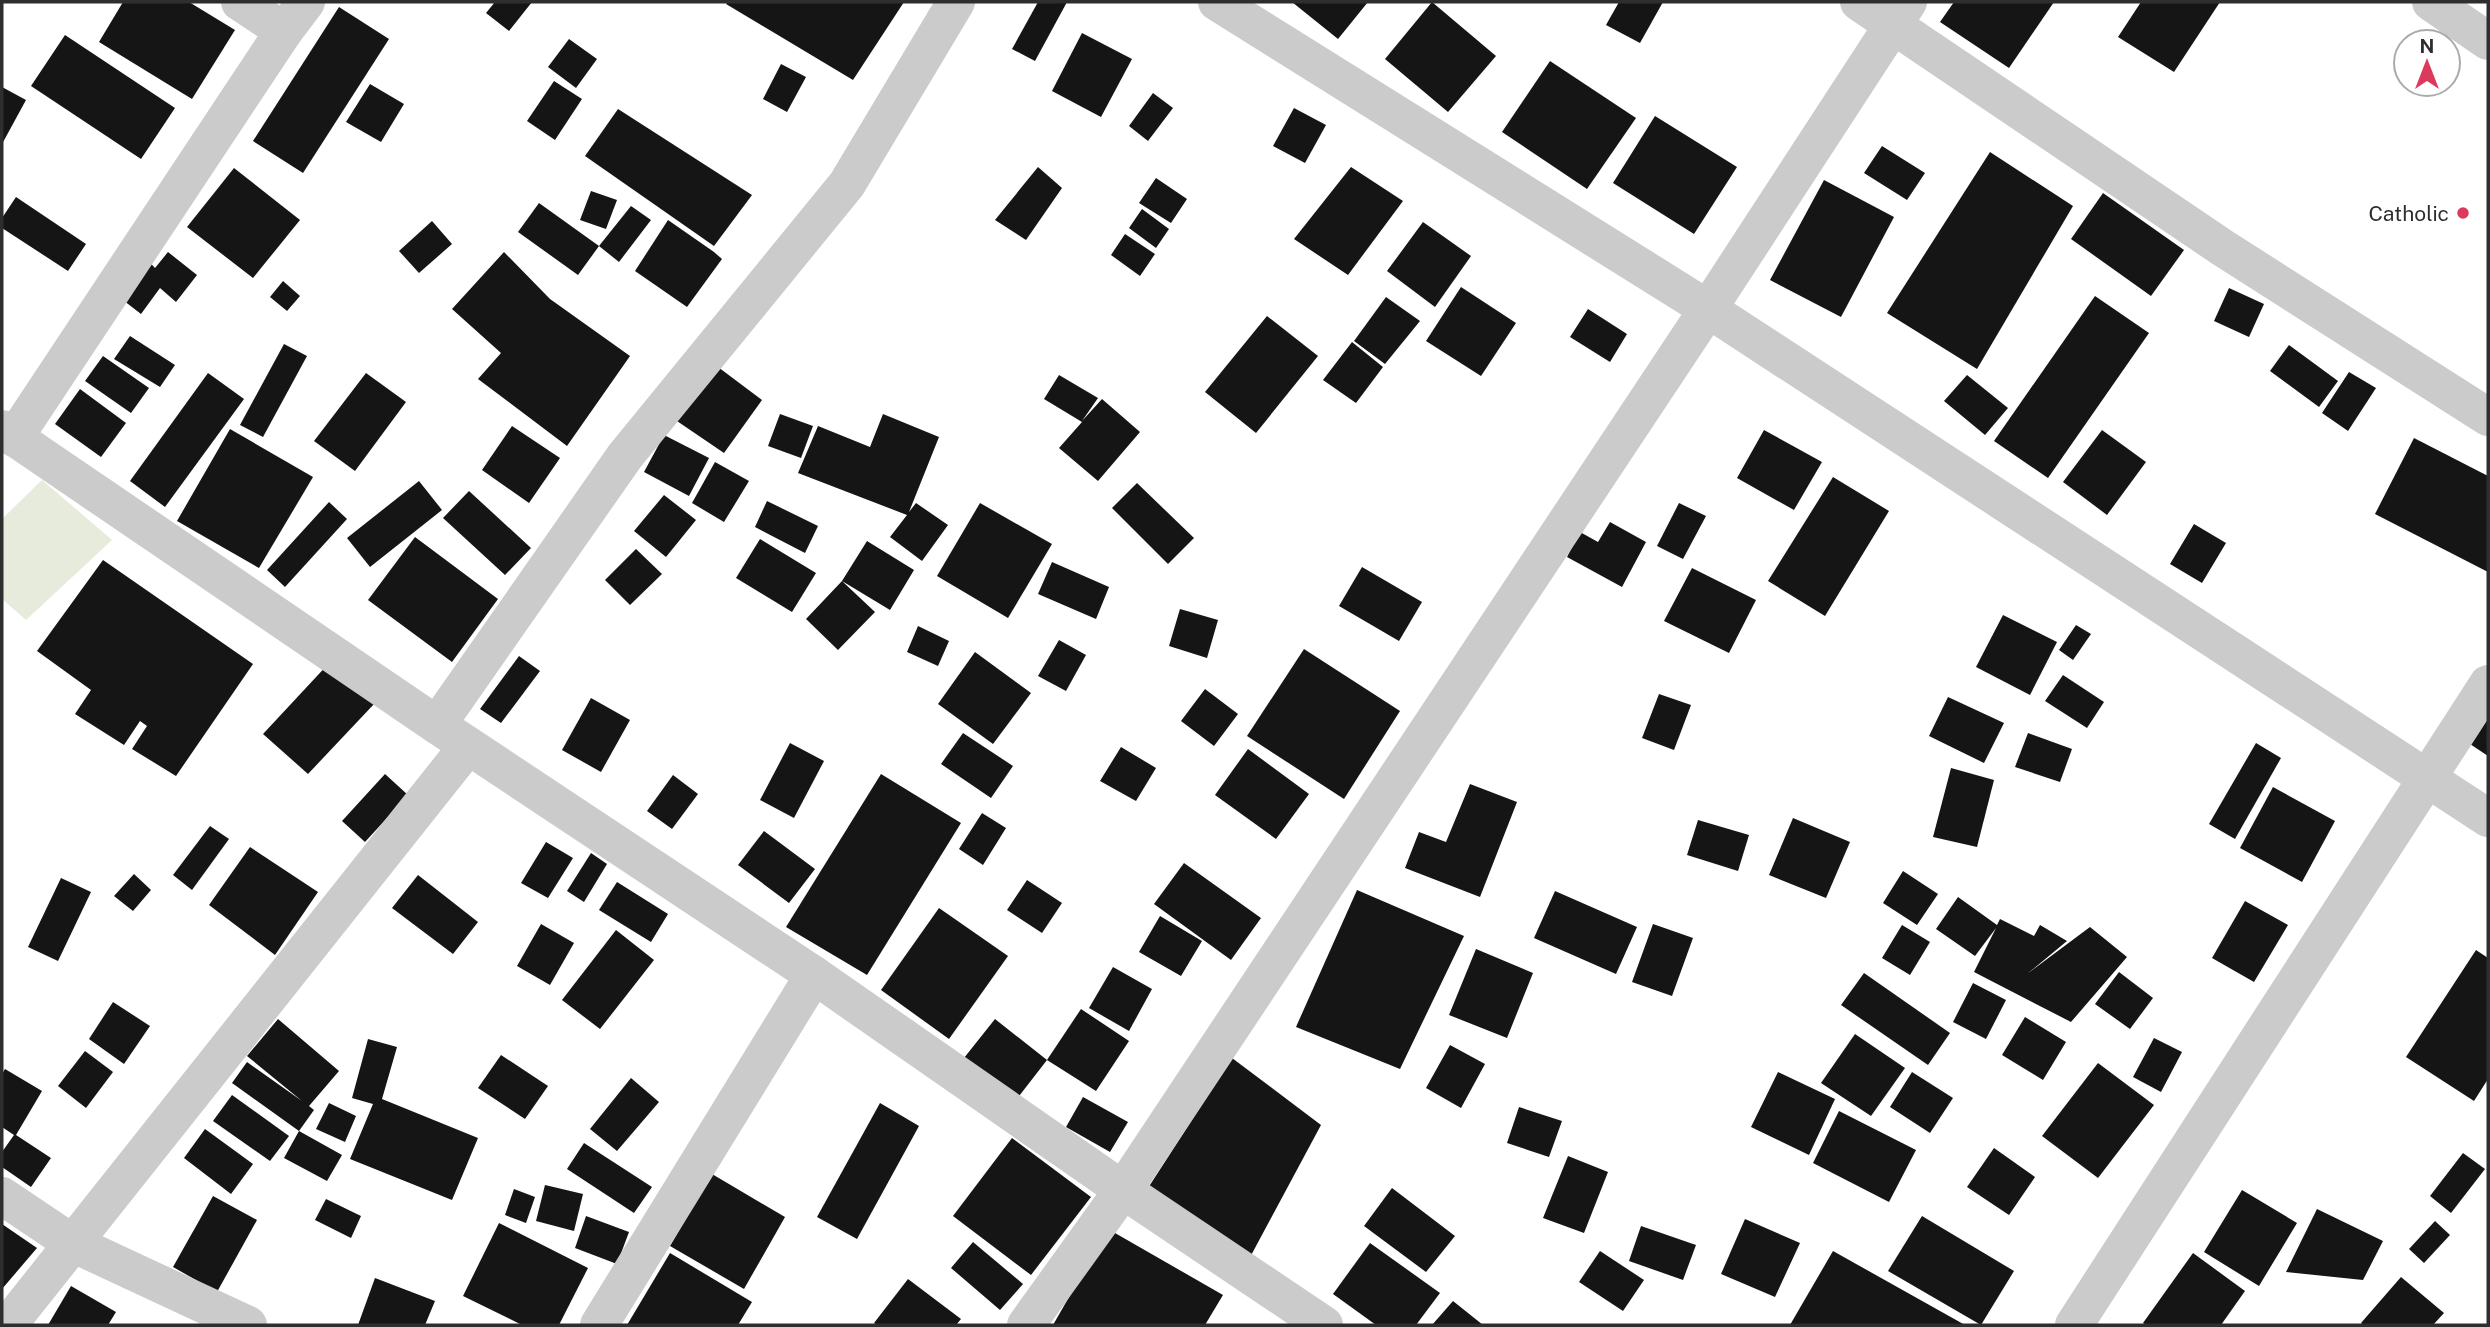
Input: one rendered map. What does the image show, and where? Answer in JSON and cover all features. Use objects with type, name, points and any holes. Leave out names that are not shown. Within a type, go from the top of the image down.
[{"type":"street","points":[[240,2],[295,16],[8,434],[453,736],[814,975],[1324,1325]]},
{"type":"street","points":[[8,1325],[453,736],[625,456],[847,184],[956,2]]},
{"type":"street","points":[[1217,2],[1708,309],[2488,818]]},
{"type":"street","points":[[1859,2],[1901,12],[2223,248],[2488,417]]},
{"type":"street","points":[[2431,2],[2488,41]]},
{"type":"street","points":[[1026,1325],[1124,1190],[1708,309],[1901,12]]},
{"type":"street","points":[[2074,1325],[2488,684]]},
{"type":"street","points":[[599,1325],[814,975]]},
{"type":"street","points":[[2,1196],[72,1243],[248,1325]]},
{"type":"shaded area","points":[[42,480],[112,540],[26,620],[2,599],[2,519]]},
{"type":"building","points":[[123,2],[189,2],[235,30],[192,99],[99,42]]},
{"type":"building","points":[[495,2],[532,2],[509,31],[486,13]]},
{"type":"building","points":[[904,2],[853,80],[726,4]]},
{"type":"building","points":[[1038,2],[1067,2],[1035,61],[1012,49]]},
{"type":"building","points":[[1292,2],[1368,2],[1338,39]]},
{"type":"building","points":[[1432,2],[1496,56],[1448,112],[1385,59]]},
{"type":"building","points":[[1619,2],[1663,2],[1640,43],[1606,25]]},
{"type":"building","points":[[1954,2],[2054,2],[2009,68],[1940,22]]},
{"type":"building","points":[[2141,2],[2220,2],[2174,72],[2118,37]]},
{"type":"building","points":[[339,7],[389,39],[303,173],[253,141]]},
{"type":"building","points":[[1082,33],[1132,59],[1101,117],[1052,91]]},
{"type":"building","points":[[65,35],[175,108],[141,159],[31,86]]},
{"type":"building","points":[[569,39],[597,59],[576,88],[548,67]]},
{"type":"building","points":[[1550,61],[1636,118],[1587,189],[1502,132]]},
{"type":"building","points":[[781,64],[806,77],[787,112],[763,99]]},
{"type":"building","points":[[554,81],[582,99],[555,140],[527,121]]},
{"type":"building","points":[[370,84],[404,104],[381,142],[346,122]]},
{"type":"building","points":[[2,87],[26,100],[2,144]]},
{"type":"building","points":[[1153,93],[1173,108],[1148,141],[1129,126]]},
{"type":"building","points":[[1294,108],[1326,125],[1305,163],[1273,146]]},
{"type":"building","points":[[618,109],[752,195],[714,246],[585,156]]},
{"type":"building","points":[[1655,116],[1737,167],[1694,234],[1613,183]]},
{"type":"building","points":[[1882,146],[1925,173],[1907,200],[1864,173]]},
{"type":"building","points":[[1990,152],[2073,206],[1977,369],[1887,313]]},
{"type":"building","points":[[1038,167],[1062,188],[1026,240],[995,220]]},
{"type":"building","points":[[1351,167],[1403,201],[1348,275],[1294,239]]},
{"type":"building","points":[[234,168],[300,220],[253,278],[187,227]]},
{"type":"building","points":[[1156,178],[1187,199],[1171,223],[1139,203]]},
{"type":"building","points":[[1824,180],[1894,217],[1841,317],[1770,280]]},
{"type":"building","points":[[591,191],[617,200],[606,229],[580,220]]},
{"type":"building","points":[[2103,193],[2184,250],[2151,296],[2071,239]]},
{"type":"building","points":[[16,197],[86,244],[68,271],[2,228],[2,218]]},
{"type":"building","points":[[539,203],[599,246],[578,275],[518,232]]},
{"type":"building","points":[[631,206],[651,220],[619,262],[599,246]]},
{"type":"building","points":[[1142,209],[1169,229],[1156,248],[1129,228]]},
{"type":"building","points":[[668,220],[722,259],[687,307],[635,271]]},
{"type":"building","points":[[432,221],[452,244],[419,273],[399,251]]},
{"type":"building","points":[[1423,222],[1471,256],[1435,307],[1387,271]]},
{"type":"building","points":[[1125,234],[1155,254],[1140,276],[1111,255]]},
{"type":"building","points":[[168,252],[197,275],[176,302],[160,288],[141,314],[119,297],[144,256],[155,268]]},
{"type":"building","points":[[504,252],[550,299],[630,356],[567,446],[478,379],[501,353],[452,309]]},
{"type":"building","points":[[283,281],[300,296],[287,311],[270,297]]},
{"type":"building","points":[[1461,287],[1516,323],[1481,376],[1426,341]]},
{"type":"building","points":[[2229,288],[2264,304],[2249,337],[2214,321]]},
{"type":"building","points":[[2095,296],[2149,333],[2048,478],[1994,441]]},
{"type":"building","points":[[1386,297],[1420,321],[1385,364],[1354,341]]},
{"type":"building","points":[[1588,309],[1627,334],[1610,362],[1570,337]]},
{"type":"building","points":[[1267,316],[1318,356],[1256,433],[1205,392]]},
{"type":"building","points":[[130,336],[175,365],[160,387],[114,359]]},
{"type":"building","points":[[1352,342],[1383,367],[1356,403],[1323,380]]},
{"type":"building","points":[[284,344],[307,356],[263,437],[240,425]]},
{"type":"building","points":[[2289,345],[2338,381],[2319,407],[2270,371]]},
{"type":"building","points":[[103,356],[149,388],[131,413],[85,381]]},
{"type":"building","points":[[714,364],[762,400],[724,453],[674,419]]},
{"type":"building","points":[[2349,372],[2376,388],[2348,431],[2322,413]]},
{"type":"building","points":[[208,373],[244,399],[165,507],[130,481]]},
{"type":"building","points":[[366,373],[406,402],[355,471],[314,441]]},
{"type":"building","points":[[1059,375],[1098,398],[1082,421],[1102,399],[1140,432],[1098,481],[1059,448],[1082,422],[1044,399]]},
{"type":"building","points":[[1967,375],[2008,408],[1985,435],[1944,401]]},
{"type":"building","points":[[80,389],[126,423],[101,457],[55,424]]},
{"type":"building","points":[[780,414],[813,426],[801,458],[768,446]]},
{"type":"building","points":[[883,414],[939,437],[909,512],[916,503],[948,525],[922,561],[890,537],[907,515],[798,473],[818,426],[870,447]]},
{"type":"building","points":[[512,426],[560,458],[529,503],[482,470]]},
{"type":"building","points":[[230,429],[313,477],[259,568],[177,521]]},
{"type":"building","points":[[1764,430],[1822,462],[1794,510],[1737,478]]},
{"type":"building","points":[[2102,430],[2146,462],[2107,515],[2063,482]]},
{"type":"building","points":[[664,435],[709,458],[689,496],[644,472]]},
{"type":"building","points":[[2414,438],[2488,476],[2488,572],[2375,514]]},
{"type":"building","points":[[715,462],[749,481],[724,522],[692,503]]},
{"type":"building","points":[[1833,477],[1889,511],[1825,616],[1768,581]]},
{"type":"building","points":[[419,481],[442,510],[370,567],[347,538]]},
{"type":"building","points":[[1137,483],[1194,538],[1168,564],[1112,508]]},
{"type":"building","points":[[469,491],[531,548],[505,575],[443,518]]},
{"type":"building","points":[[664,495],[696,520],[666,557],[634,531]]},
{"type":"building","points":[[767,501],[818,526],[805,553],[755,527]]},
{"type":"building","points":[[329,502],[347,519],[285,587],[267,570]]},
{"type":"building","points":[[980,503],[1052,544],[1008,618],[937,576]]},
{"type":"building","points":[[1679,503],[1706,516],[1683,559],[1657,546]]},
{"type":"building","points":[[1610,522],[1646,542],[1622,587],[1567,557],[1580,532],[1598,542]]},
{"type":"building","points":[[2194,524],[2226,543],[2202,583],[2170,564]]},
{"type":"building","points":[[415,537],[498,599],[452,662],[368,600]]},
{"type":"building","points":[[760,539],[816,573],[792,612],[736,578]]},
{"type":"building","points":[[867,541],[914,570],[890,610],[842,581]]},
{"type":"building","points":[[636,549],[662,574],[630,605],[605,580]]},
{"type":"building","points":[[103,560],[253,664],[176,776],[132,749],[147,726],[140,721],[124,745],[75,714],[91,690],[37,651]]},
{"type":"building","points":[[1052,562],[1109,587],[1096,619],[1038,594]]},
{"type":"building","points":[[1362,567],[1422,602],[1399,641],[1339,606]]},
{"type":"building","points":[[1692,568],[1756,600],[1729,653],[1664,621]]},
{"type":"building","points":[[842,581],[875,612],[838,650],[806,619]]},
{"type":"building","points":[[1180,609],[1218,620],[1207,658],[1169,646]]},
{"type":"building","points":[[2003,615],[2057,642],[2030,695],[1976,667]]},
{"type":"building","points":[[2076,625],[2091,634],[2073,660],[2059,650]]},
{"type":"building","points":[[918,626],[949,641],[938,666],[907,652]]},
{"type":"building","points":[[1059,640],[1086,655],[1066,691],[1038,676]]},
{"type":"building","points":[[1304,649],[1400,711],[1344,799],[1247,736]]},
{"type":"building","points":[[975,652],[1031,693],[993,744],[938,704]]},
{"type":"building","points":[[519,656],[540,671],[501,723],[480,709]]},
{"type":"building","points":[[331,661],[375,703],[308,774],[263,734]]},
{"type":"building","points":[[2063,675],[2104,702],[2087,728],[2045,701]]},
{"type":"building","points":[[1205,689],[1238,714],[1214,746],[1181,721]]},
{"type":"building","points":[[1659,694],[1691,705],[1674,750],[1642,738]]},
{"type":"building","points":[[1948,697],[2004,723],[1984,763],[1929,736]]},
{"type":"building","points":[[591,698],[630,720],[601,772],[562,750]]},
{"type":"building","points":[[2488,717],[2488,756],[2470,744]]},
{"type":"building","points":[[963,733],[1013,766],[991,798],[941,764]]},
{"type":"building","points":[[2028,733],[2072,749],[2060,782],[2015,767]]},
{"type":"building","points":[[790,743],[824,761],[794,818],[760,800]]},
{"type":"building","points":[[2256,743],[2281,758],[2235,839],[2209,824]]},
{"type":"building","points":[[1121,747],[1156,768],[1136,801],[1100,781]]},
{"type":"building","points":[[1248,749],[1309,794],[1276,839],[1215,795]]},
{"type":"building","points":[[1951,768],[1994,780],[1977,847],[1933,837]]},
{"type":"building","points":[[385,774],[408,795],[365,842],[342,821]]},
{"type":"building","points":[[881,774],[961,823],[867,975],[786,927]]},
{"type":"building","points":[[673,775],[698,794],[672,829],[647,811]]},
{"type":"building","points":[[1470,784],[1517,802],[1480,897],[1405,868],[1419,832],[1446,842]]},
{"type":"building","points":[[2273,787],[2335,821],[2302,882],[2240,848]]},
{"type":"building","points":[[982,813],[1006,828],[983,865],[959,849]]},
{"type":"building","points":[[1793,818],[1850,842],[1826,898],[1769,875]]},
{"type":"building","points":[[1698,820],[1749,835],[1738,871],[1687,855]]},
{"type":"building","points":[[210,826],[229,839],[192,890],[173,875]]},
{"type":"building","points":[[764,831],[815,869],[789,903],[738,865]]},
{"type":"building","points":[[546,842],[573,858],[548,898],[521,883]]},
{"type":"building","points":[[250,847],[318,892],[275,955],[209,905]]},
{"type":"building","points":[[591,853],[607,864],[584,902],[567,891]]},
{"type":"building","points":[[1184,863],[1261,918],[1231,960],[1154,904]]},
{"type":"building","points":[[1903,871],[1938,894],[1917,925],[1883,903]]},
{"type":"building","points":[[134,874],[151,890],[133,911],[114,896]]},
{"type":"building","points":[[418,875],[478,922],[453,954],[392,908]]},
{"type":"building","points":[[61,878],[91,892],[58,961],[28,947]]},
{"type":"building","points":[[1027,880],[1062,903],[1042,933],[1007,910]]},
{"type":"building","points":[[617,882],[668,914],[651,942],[599,910]]},
{"type":"building","points":[[1357,890],[1464,936],[1400,1069],[1296,1027]]},
{"type":"building","points":[[1555,891],[1637,927],[1616,974],[1534,938]]},
{"type":"building","points":[[1958,897],[1997,925],[2000,919],[2034,936],[2040,925],[2067,941],[2027,974],[2090,927],[2127,957],[2071,1022],[1974,972],[1996,928],[1975,956],[1936,929]]},
{"type":"building","points":[[2245,901],[2288,925],[2254,982],[2212,958]]},
{"type":"building","points":[[939,908],[1008,956],[949,1039],[881,990]]},
{"type":"building","points":[[1160,916],[1202,941],[1181,976],[1139,952]]},
{"type":"building","points":[[541,924],[574,943],[550,985],[517,966]]},
{"type":"building","points":[[1653,924],[1693,938],[1672,996],[1632,982]]},
{"type":"building","points":[[1902,925],[1930,942],[1910,975],[1882,958]]},
{"type":"building","points":[[616,930],[654,960],[600,1029],[562,1000]]},
{"type":"building","points":[[1476,949],[1533,973],[1507,1038],[1449,1015]]},
{"type":"building","points":[[2476,950],[2488,958],[2488,1079],[2474,1101],[2406,1057]]},
{"type":"building","points":[[1113,967],[1152,989],[1129,1031],[1089,1008]]},
{"type":"building","points":[[2119,972],[2153,998],[2130,1029],[2095,1004]]},
{"type":"building","points":[[1864,973],[1950,1033],[1928,1065],[1841,1005]]},
{"type":"building","points":[[1973,983],[2006,1000],[1986,1039],[1953,1022]]},
{"type":"building","points":[[113,1002],[150,1026],[124,1064],[89,1039]]},
{"type":"building","points":[[1081,1009],[1129,1041],[1096,1091],[1047,1060]]},
{"type":"building","points":[[2025,1017],[2066,1042],[2043,1080],[2002,1055]]},
{"type":"building","points":[[278,1019],[339,1071],[309,1106],[314,1110],[299,1131],[232,1083],[247,1062],[302,1101],[247,1056]]},
{"type":"building","points":[[995,1019],[1047,1060],[1016,1100],[964,1058]]},
{"type":"building","points":[[1855,1034],[1905,1068],[1871,1116],[1821,1083]]},
{"type":"building","points":[[2154,1038],[2182,1052],[2161,1092],[2133,1077]]},
{"type":"building","points":[[368,1039],[397,1047],[382,1099],[478,1138],[452,1200],[350,1159],[373,1104],[352,1098]]},
{"type":"building","points":[[1450,1045],[1485,1064],[1461,1108],[1426,1088]]},
{"type":"building","points":[[85,1051],[113,1072],[86,1108],[58,1086]]},
{"type":"building","points":[[501,1055],[548,1086],[525,1119],[478,1088]]},
{"type":"building","points":[[1232,1058],[1321,1125],[1248,1261],[1148,1188]]},
{"type":"building","points":[[2098,1063],[2154,1105],[2098,1178],[2042,1136]]},
{"type":"building","points":[[5,1069],[42,1091],[16,1135],[51,1158],[31,1187],[2,1167],[2,1152],[14,1135],[2,1127],[2,1074]]},
{"type":"building","points":[[1778,1072],[1835,1099],[1809,1155],[1751,1127]]},
{"type":"building","points":[[1912,1072],[1953,1098],[1930,1133],[1890,1107]]},
{"type":"building","points":[[631,1078],[659,1102],[617,1151],[590,1129]]},
{"type":"building","points":[[232,1095],[289,1136],[270,1161],[213,1121]]},
{"type":"building","points":[[1083,1097],[1128,1122],[1110,1152],[1066,1127]]},
{"type":"building","points":[[329,1103],[356,1116],[345,1142],[316,1129]]},
{"type":"building","points":[[880,1103],[919,1126],[857,1239],[817,1217]]},
{"type":"building","points":[[1519,1107],[1562,1121],[1549,1157],[1507,1143]]},
{"type":"building","points":[[1839,1111],[1916,1150],[1889,1202],[1813,1163]]},
{"type":"building","points":[[205,1129],[253,1164],[231,1194],[184,1158]]},
{"type":"building","points":[[299,1131],[342,1155],[327,1181],[284,1158]]},
{"type":"building","points":[[1012,1138],[1091,1197],[1031,1275],[953,1216]]},
{"type":"building","points":[[584,1143],[652,1187],[634,1213],[567,1169]]},
{"type":"building","points":[[1994,1148],[2035,1177],[2009,1215],[1967,1187]]},
{"type":"building","points":[[2463,1153],[2485,1169],[2451,1213],[2430,1196]]},
{"type":"building","points":[[1568,1156],[1608,1172],[1584,1233],[1543,1218]]},
{"type":"building","points":[[712,1174],[785,1217],[744,1289],[670,1246]]},
{"type":"building","points":[[545,1185],[583,1194],[574,1231],[536,1221]]},
{"type":"building","points":[[1392,1188],[1455,1236],[1426,1272],[1364,1226]]},
{"type":"building","points":[[514,1189],[535,1197],[526,1223],[505,1215]]},
{"type":"building","points":[[2242,1190],[2297,1223],[2259,1286],[2204,1252]]},
{"type":"building","points":[[213,1196],[257,1220],[217,1292],[173,1267]]},
{"type":"building","points":[[326,1199],[361,1216],[351,1238],[315,1220]]},
{"type":"building","points":[[2317,1209],[2383,1241],[2363,1280],[2286,1272]]},
{"type":"building","points":[[586,1216],[629,1232],[617,1264],[575,1248]]},
{"type":"building","points":[[1922,1216],[2014,1271],[1981,1325],[1888,1271]]},
{"type":"building","points":[[1745,1219],[1800,1243],[1775,1297],[1721,1274]]},
{"type":"building","points":[[2435,1221],[2450,1235],[2424,1263],[2409,1249]]},
{"type":"building","points":[[499,1223],[588,1268],[559,1325],[522,1325],[463,1296]]},
{"type":"building","points":[[2,1224],[37,1248],[2,1289]]},
{"type":"building","points":[[1641,1226],[1696,1245],[1683,1280],[1629,1261]]},
{"type":"building","points":[[1108,1229],[1223,1295],[1205,1325],[1053,1325]]},
{"type":"building","points":[[973,1242],[1023,1284],[1000,1310],[951,1268]]},
{"type":"building","points":[[1370,1243],[1440,1293],[1416,1325],[1376,1325],[1333,1294]]},
{"type":"building","points":[[1600,1251],[1644,1280],[1623,1311],[1579,1282]]},
{"type":"building","points":[[1833,1251],[1965,1325],[1790,1325]]},
{"type":"building","points":[[670,1253],[752,1302],[738,1325],[627,1325]]},
{"type":"building","points":[[2193,1253],[2245,1291],[2221,1325],[2143,1323]]},
{"type":"building","points":[[2401,1277],[2444,1313],[2433,1325],[2363,1325],[2361,1323]]},
{"type":"building","points":[[375,1278],[435,1301],[425,1325],[358,1325]]},
{"type":"building","points":[[908,1279],[961,1319],[956,1325],[874,1323]]},
{"type":"building","points":[[71,1286],[116,1312],[108,1325],[48,1325]]},
{"type":"building","points":[[1453,1301],[1483,1325],[1432,1325]]},
{"type":"place","name":"Catholic","points":[[2463,213]]}]
